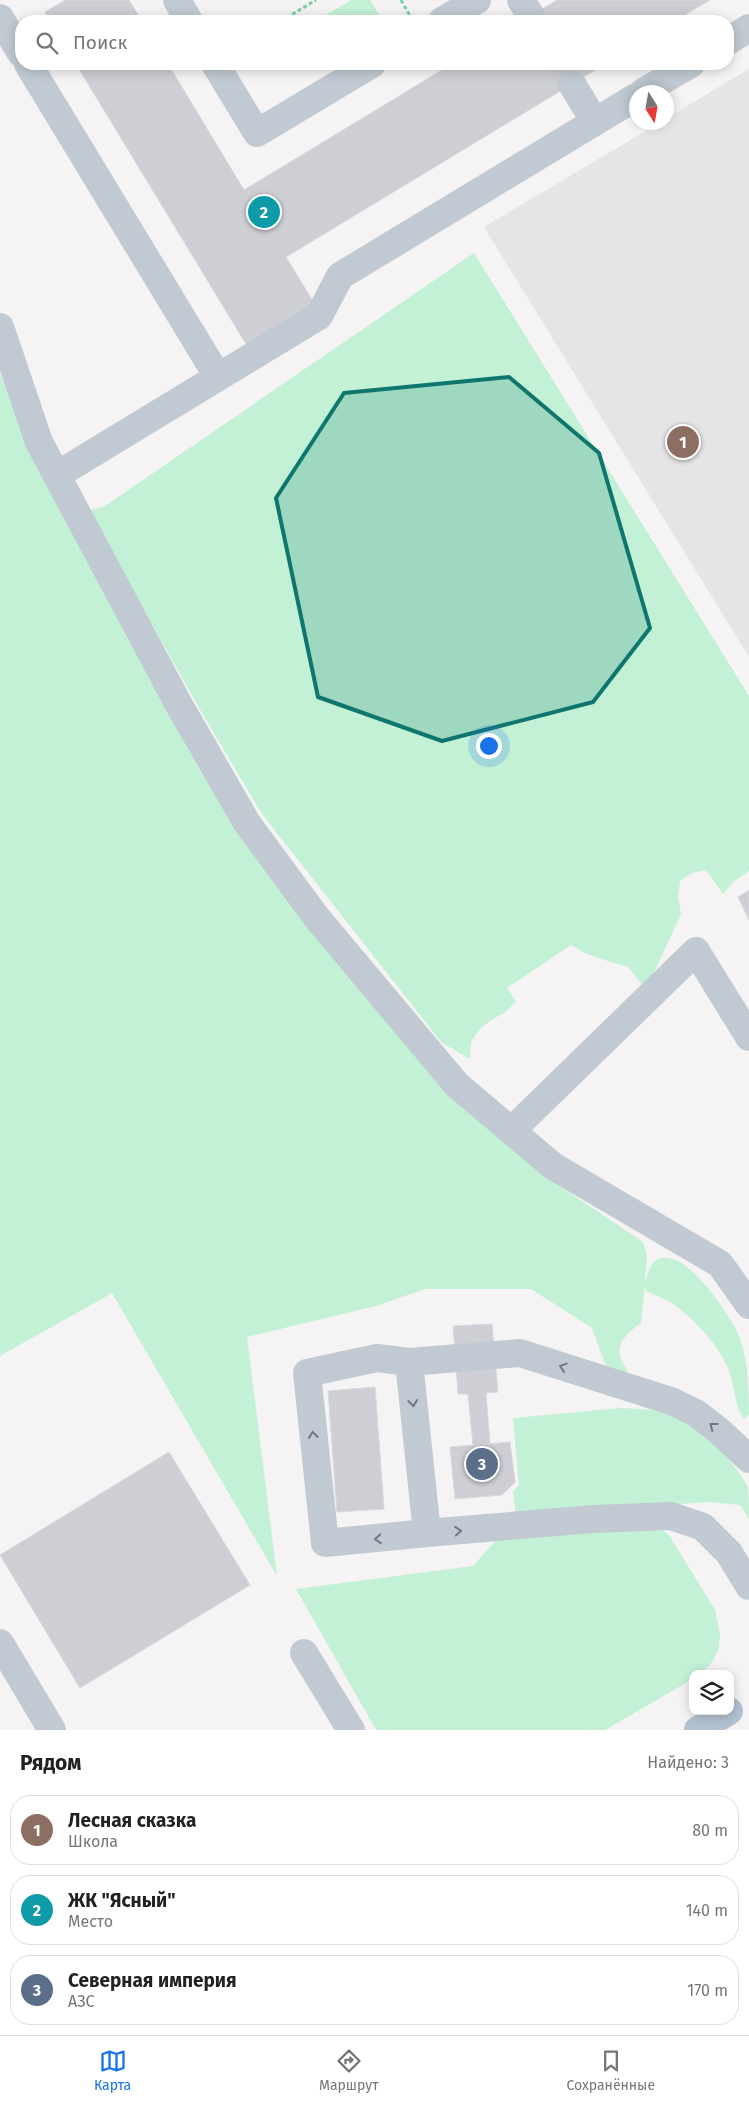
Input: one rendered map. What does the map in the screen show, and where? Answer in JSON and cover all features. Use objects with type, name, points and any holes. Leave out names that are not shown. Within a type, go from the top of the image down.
[{"type":"main road","points":[[734,1708],[749,1699]]},
{"type":"main road","points":[[698,1730],[723,1715]]},
{"type":"lane","points":[[176,0],[186,15]]},
{"type":"lane","points":[[452,15],[477,0]]},
{"type":"lane","points":[[0,18],[15,43]]},
{"type":"lane","points":[[734,37],[749,28]]},
{"type":"lane","points":[[32,70],[218,377]]},
{"type":"lane","points":[[219,70],[257,133],[362,70]]},
{"type":"lane","points":[[655,85],[681,70]]},
{"type":"lane","points":[[572,84],[595,122]]},
{"type":"lane","points":[[57,475],[319,316],[340,276],[629,100]]},
{"type":"lane","points":[[0,327],[39,442],[179,705],[247,824],[317,918],[457,1085],[553,1166],[720,1264],[749,1305]]},
{"type":"lane","points":[[511,1132],[696,951],[749,1037]]},
{"type":"lane","points":[[749,1459],[718,1430],[696,1414],[671,1401],[520,1353],[409,1362],[377,1358],[307,1373],[325,1543],[593,1519],[671,1516],[703,1527],[728,1553],[749,1586]]},
{"type":"lane","points":[[409,1362],[427,1533]]},
{"type":"lane","points":[[304,1653],[351,1730]]},
{"type":"lane","points":[[3,1657],[52,1730]]},
{"type":"path","points":[[291,15],[316,0]]},
{"type":"path","points":[[401,0],[410,15]]},
{"type":"highlighted area","points":[[509,377],[599,453],[650,628],[593,702],[442,741],[318,697],[276,498],[344,393]]},
{"type":"shaded area","points":[[749,69],[749,657],[484,227],[647,130],[674,130],[674,114]]},
{"type":"green space","points":[[351,0],[370,0],[379,15],[326,15]]},
{"type":"green space","points":[[474,253],[749,696],[749,871],[733,882],[723,894],[706,870],[692,873],[680,881],[678,897],[681,914],[646,990],[628,967],[598,958],[571,945],[507,988],[516,1002],[504,1013],[480,1029],[471,1042],[470,1059],[442,1043],[262,814],[202,713],[88,511],[105,506]]},
{"type":"green space","points":[[0,373],[10,399],[235,824],[302,921],[423,1061],[560,1186],[643,1242],[647,1256],[645,1281],[653,1263],[666,1258],[679,1262],[706,1285],[728,1317],[741,1341],[747,1368],[749,1396],[749,1414],[744,1419],[736,1402],[729,1371],[713,1342],[679,1308],[646,1291],[645,1285],[641,1323],[624,1338],[620,1347],[621,1359],[630,1377],[606,1366],[592,1328],[531,1289],[425,1289],[376,1306],[247,1337],[277,1576],[112,1293],[0,1356]]},
{"type":"green space","points":[[621,1408],[652,1410],[671,1414],[681,1418],[704,1435],[726,1456],[743,1478],[748,1488],[749,1519],[740,1505],[710,1502],[516,1515],[513,1492],[519,1485],[513,1418]]},
{"type":"green space","points":[[659,1528],[669,1535],[715,1610],[720,1634],[719,1648],[713,1661],[705,1670],[689,1670],[689,1681],[605,1730],[376,1730],[296,1589],[473,1566],[498,1538]]},
{"type":"building","points":[[65,0],[129,0],[138,15],[47,15],[45,12]]},
{"type":"building","points":[[557,0],[710,0],[685,15],[532,15]]},
{"type":"building","points":[[80,70],[172,70],[244,190],[442,70],[595,70],[286,257],[317,308],[249,349]]},
{"type":"building","points":[[749,890],[749,920],[738,897]]},
{"type":"building","points":[[492,1324],[498,1392],[486,1393],[490,1444],[473,1445],[468,1394],[458,1394],[453,1326]]},
{"type":"building","points":[[375,1387],[384,1509],[337,1512],[328,1391]]},
{"type":"building","points":[[510,1442],[515,1482],[502,1495],[455,1499],[450,1447]]},
{"type":"building","points":[[169,1452],[250,1585],[80,1688],[0,1555]]},
{"type":"tunnel","points":[[564,70],[572,84]]},
{"type":"place","name":"ЖК \"Ясный\"","points":[[264,212]]},
{"type":"place","name":"Лесная сказка","points":[[683,442]]},
{"type":"place","name":"Северная империя","points":[[482,1464]]}]
